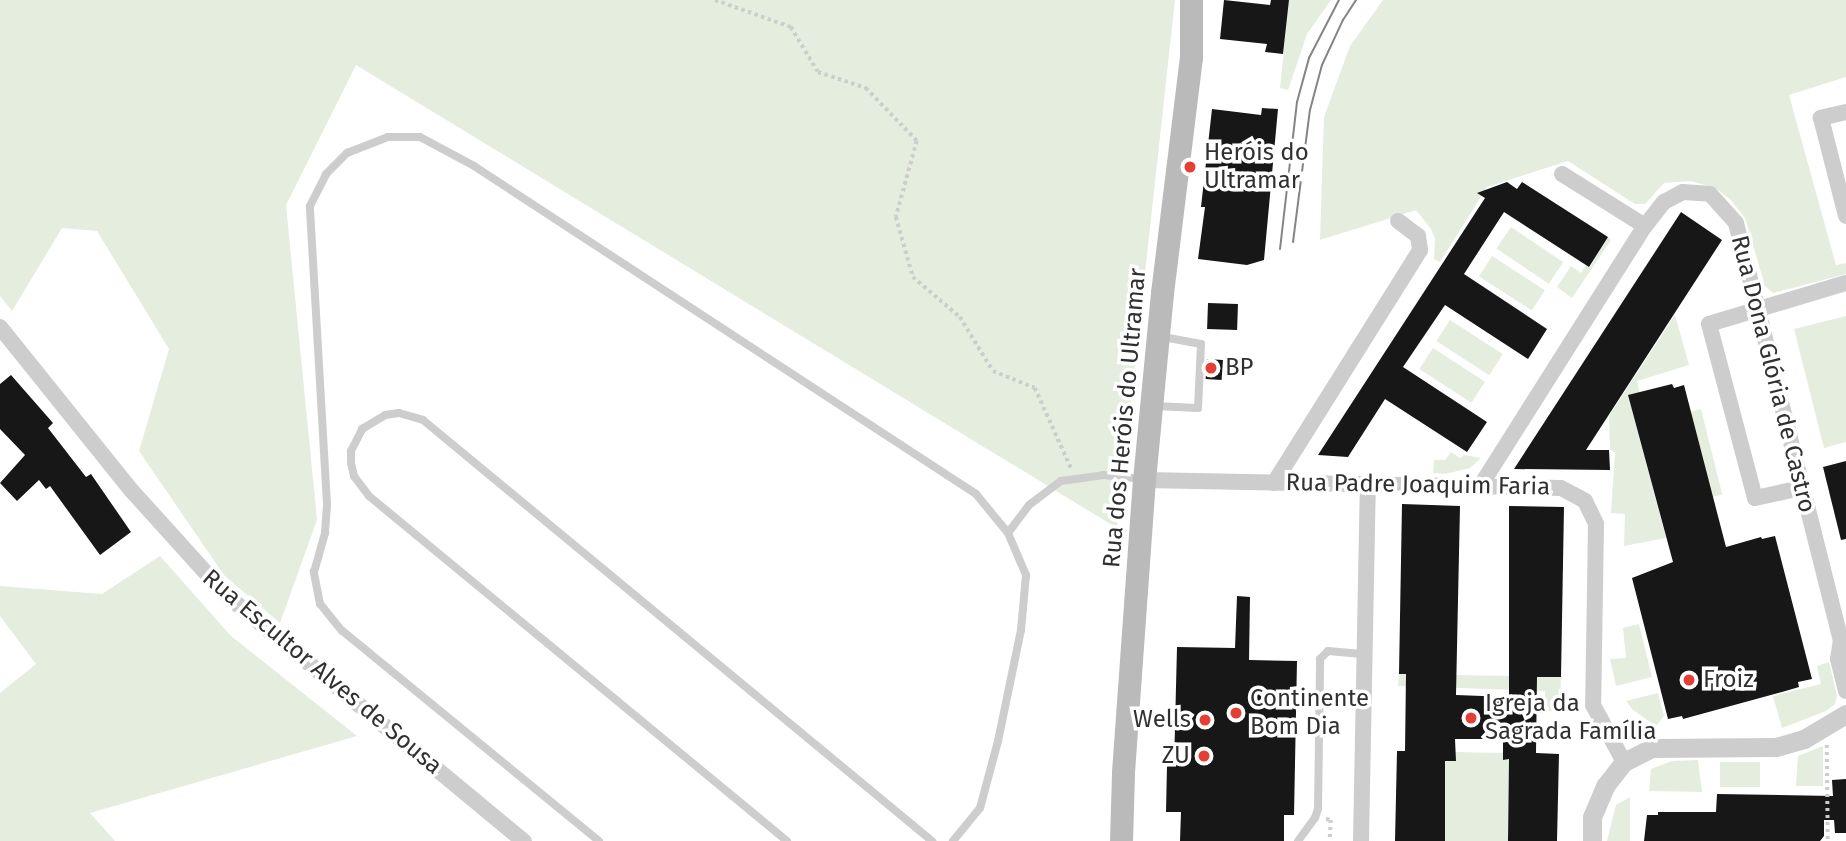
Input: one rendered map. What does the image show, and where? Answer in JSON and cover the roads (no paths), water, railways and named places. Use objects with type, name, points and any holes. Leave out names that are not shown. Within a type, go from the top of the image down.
[{"type":"main road","name":"Rua dos Heróis do Ultramar","points":[[1121,841],[1144,480],[1191,58],[1191,0]]},
{"type":"street","points":[[1846,112],[1821,118],[1846,216]]},
{"type":"street","points":[[1562,174],[1645,226]]},
{"type":"street","name":"Rua Dona Glória de Castro","points":[[1482,485],[1645,226],[1664,202],[1683,192],[1710,194],[1736,223],[1801,488],[1844,643],[1839,659],[1846,691]]},
{"type":"street","points":[[1274,483],[1420,250],[1418,236],[1398,221]]},
{"type":"street","points":[[1801,488],[1755,498],[1709,324],[1846,283]]},
{"type":"street","name":"Rua Escultor Alves de Sousa","points":[[0,327],[131,491],[225,594],[518,839]]},
{"type":"street","name":"Rua Padre Joaquim Faria","points":[[1144,480],[1561,488],[1585,501],[1596,524],[1593,705],[1624,762]]},
{"type":"street","points":[[1361,841],[1368,486]]},
{"type":"street","points":[[1592,841],[1592,817],[1605,786],[1624,762],[1652,748],[1776,747],[1827,727],[1846,714]]},
{"type":"lane","points":[[599,841],[342,631],[320,604],[314,572],[325,533],[327,504],[310,206],[326,174],[347,153],[388,137],[420,137],[474,166],[976,494],[1008,533],[1026,575],[1021,630],[998,741],[980,808],[953,841]]},
{"type":"lane","points":[[1151,406],[1198,408],[1202,344],[1158,336]]},
{"type":"lane","points":[[787,841],[369,496],[354,476],[351,463],[355,440],[362,429],[384,415],[399,413],[423,420],[932,841]]},
{"type":"lane","points":[[1008,533],[1029,505],[1062,481],[1104,475],[1144,480]]},
{"type":"lane","points":[[1298,841],[1315,818],[1318,808],[1320,659],[1328,651],[1365,654]]},
{"type":"tram line","points":[[1280,249],[1297,102],[1309,58],[1339,0]]},
{"type":"tram line","points":[[1293,242],[1310,110],[1322,65],[1343,20],[1356,0]]},
{"type":"place","name":"Heróis do Ultramar","points":[[1190,167]]},
{"type":"place","name":"BP","points":[[1211,368]]},
{"type":"place","name":"Froiz","points":[[1689,680]]},
{"type":"place","name":"Continente Bom Dia","points":[[1236,713]]},
{"type":"place","name":"Igreja da Sagrada Família","points":[[1471,718]]},
{"type":"place","name":"Wells","points":[[1205,720]]},
{"type":"place","name":"ZU","points":[[1204,756]]}]
